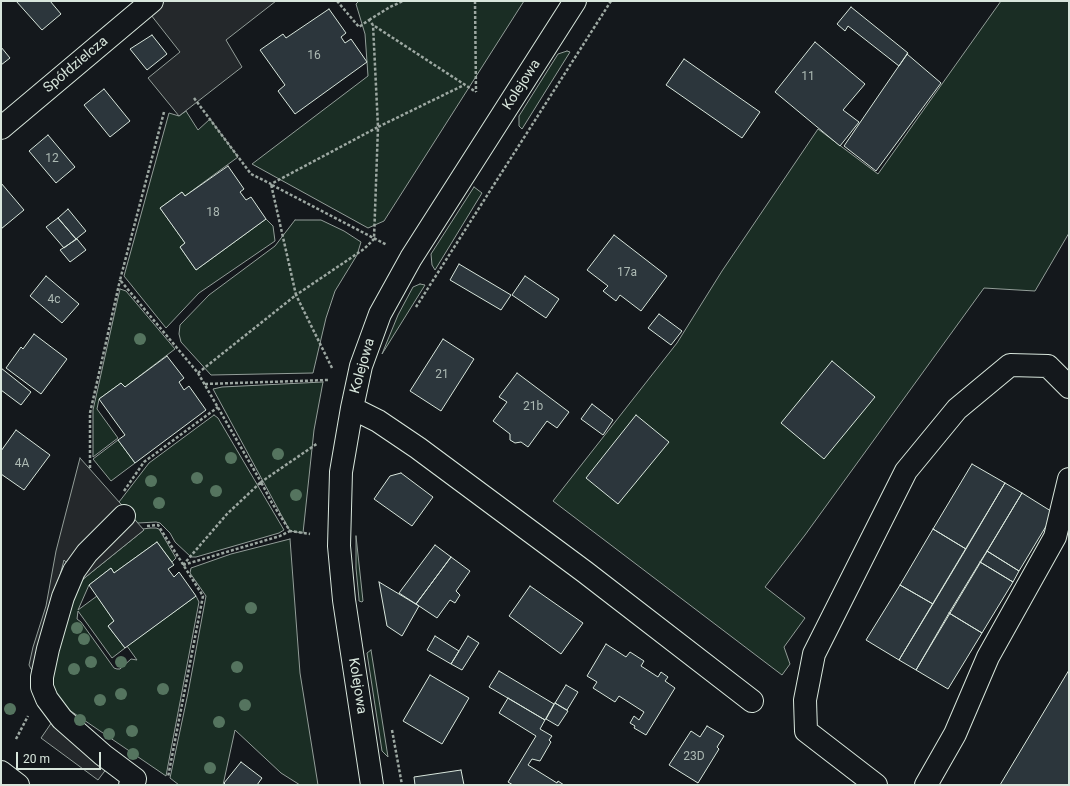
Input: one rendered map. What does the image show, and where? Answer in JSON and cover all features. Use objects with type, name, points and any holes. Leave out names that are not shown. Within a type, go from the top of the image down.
[{"type":"street","name":"Spółdzielcza","points":[[1,128],[152,1]]},
{"type":"street","name":"Kolejowa","points":[[372,785],[344,600],[339,546],[341,472],[361,366],[380,314],[411,258],[575,1]]},
{"type":"street","points":[[876,785],[806,731],[805,700],[814,654],[906,471],[957,409],[1010,365],[1048,366],[1069,387]]},
{"type":"street","points":[[352,408],[378,421],[418,448],[585,572],[752,701]]},
{"type":"street","points":[[926,785],[954,734],[988,657],[1055,537],[1069,479]]},
{"type":"street","points":[[132,521],[87,553],[74,571],[63,597],[48,649],[42,677],[42,687],[47,699],[62,719],[136,783]]},
{"type":"street","points":[[1,772],[18,785]]},
{"type":"path","points":[[337,1],[359,27],[368,20],[403,1]]},
{"type":"path","points":[[368,20],[373,25],[476,92],[475,1]]},
{"type":"path","points":[[412,313],[611,1]]},
{"type":"path","points":[[198,373],[296,295],[364,249],[374,239],[378,127],[373,25]]},
{"type":"path","points":[[271,184],[378,127],[464,85]]},
{"type":"path","points":[[194,98],[251,174],[387,245]]},
{"type":"path","points":[[90,468],[90,413],[120,280],[164,112]]},
{"type":"path","points":[[271,184],[296,295],[332,368]]},
{"type":"path","points":[[120,280],[198,373],[272,503],[290,531]]},
{"type":"path","points":[[205,384],[328,380]]},
{"type":"path","points":[[122,494],[144,462],[218,407]]},
{"type":"path","points":[[182,565],[227,514],[261,482],[318,443]]},
{"type":"path","points":[[132,521],[158,525],[203,596],[168,777]]},
{"type":"path","points":[[182,565],[280,536],[290,531],[310,534]]},
{"type":"path","points":[[391,725],[402,785]]},
{"type":"green space","points":[[359,1],[524,1],[384,221],[368,228],[252,164],[368,76],[365,34],[356,4]]},
{"type":"green space","points":[[1001,1],[1069,1],[1069,233],[1035,291],[984,288],[805,535],[765,587],[805,618],[784,647],[790,664],[782,675],[553,501],[677,343],[722,271],[818,129],[878,174]]},
{"type":"green space","points":[[567,51],[570,52],[522,129],[519,126],[519,116],[558,54]]},
{"type":"green space","points":[[186,111],[198,130],[210,119],[238,157],[185,196],[182,192],[160,208],[185,243],[180,247],[196,270],[266,219],[273,226],[275,241],[199,293],[166,328],[124,276],[169,113],[179,116]]},
{"type":"green space","points":[[474,187],[482,193],[435,270],[432,265],[431,254]]},
{"type":"green space","points":[[295,220],[321,220],[344,231],[361,242],[357,255],[335,291],[326,318],[313,373],[211,375],[181,342],[179,334],[180,325],[209,295],[275,246]]},
{"type":"green space","points":[[420,284],[425,285],[382,354],[398,315],[413,287]]},
{"type":"green space","points":[[120,289],[126,291],[175,349],[125,387],[121,383],[99,399],[97,409],[118,438],[93,457],[93,410]]},
{"type":"green space","points":[[323,382],[314,430],[303,533],[290,531],[213,389],[222,387]]},
{"type":"green space","points":[[214,415],[218,418],[284,530],[279,533],[196,557],[191,557],[175,542],[170,533],[160,523],[138,523],[119,502],[149,463]]},
{"type":"green space","points":[[118,440],[135,463],[111,481],[93,459]]},
{"type":"green space","points":[[143,529],[159,529],[176,558],[172,562],[157,542],[114,573],[111,568],[89,585],[78,610],[97,596],[114,621],[108,626],[125,648],[112,658],[78,611],[77,619],[81,622],[114,668],[120,669],[131,659],[137,660],[127,646],[196,596],[199,602],[166,776],[59,703],[51,685],[70,594],[82,580],[144,530]]},
{"type":"green space","points":[[356,536],[362,602],[359,601],[356,568]]},
{"type":"green space","points":[[290,539],[300,673],[318,785],[300,785],[281,773],[235,730],[223,785],[179,785],[170,778],[206,596],[190,573],[191,568],[231,554]]},
{"type":"green space","points":[[371,650],[388,757],[382,751],[367,653]]},
{"type":"shaded area","points":[[140,1],[276,1],[226,40],[242,67],[179,116],[148,78],[180,52]]},
{"type":"shaded area","points":[[80,458],[144,530],[82,580],[64,560],[35,672],[29,665],[46,606],[56,551]]},
{"type":"shaded area","points":[[52,722],[110,764],[98,780],[41,738]]},
{"type":"building","points":[[16,1],[50,1],[61,14],[42,30]]},
{"type":"building","points":[[851,7],[908,53],[899,66],[848,26],[845,31],[837,24]]},
{"type":"building","points":[[329,9],[346,33],[341,37],[345,43],[351,39],[367,62],[295,114],[278,91],[285,85],[260,50],[283,34],[286,38]]},
{"type":"building","points":[[152,35],[167,54],[147,70],[130,49]]},
{"type":"building","points":[[815,42],[865,84],[843,110],[859,122],[840,146],[775,92]]},
{"type":"building","points":[[1,47],[10,58],[1,65]]},
{"type":"building","points":[[907,54],[941,83],[876,171],[844,146]]},
{"type":"building","points":[[684,59],[760,112],[742,138],[666,85]]},
{"type":"building","points":[[104,89],[130,121],[110,137],[84,105]]},
{"type":"building","points":[[48,135],[75,167],[56,183],[29,151]]},
{"type":"building","points":[[228,166],[244,189],[240,192],[246,200],[251,197],[266,219],[196,270],[180,247],[185,243],[160,208],[182,192],[185,196]]},
{"type":"building","points":[[1,183],[24,210],[1,229]]},
{"type":"building","points":[[68,209],[86,231],[76,239],[58,218]]},
{"type":"building","points":[[58,218],[76,239],[64,248],[46,227]]},
{"type":"building","points":[[614,235],[667,276],[641,311],[620,295],[616,301],[603,291],[608,286],[587,270]]},
{"type":"building","points":[[77,239],[86,250],[70,262],[60,250]]},
{"type":"building","points":[[459,264],[511,295],[501,310],[450,280]]},
{"type":"building","points":[[46,276],[79,304],[62,323],[30,296]]},
{"type":"building","points":[[525,276],[559,299],[546,318],[512,295]]},
{"type":"building","points":[[659,314],[682,331],[671,345],[648,328]]},
{"type":"building","points":[[34,334],[67,359],[41,394],[6,368],[21,347],[23,349]]},
{"type":"building","points":[[443,339],[474,359],[441,411],[410,391]]},
{"type":"building","points":[[167,356],[184,378],[179,382],[184,390],[189,386],[206,410],[135,463],[118,440],[125,435],[99,399],[121,383],[125,387]]},
{"type":"building","points":[[832,361],[875,397],[824,459],[781,423]]},
{"type":"building","points":[[1,368],[31,392],[21,405],[1,390]]},
{"type":"building","points":[[517,373],[569,412],[557,428],[547,421],[528,447],[521,442],[515,443],[510,440],[510,434],[493,421],[507,402],[499,397]]},
{"type":"building","points":[[592,404],[613,420],[603,435],[581,419]]},
{"type":"building","points":[[636,415],[669,442],[618,504],[586,478]]},
{"type":"building","points":[[16,430],[50,455],[24,490],[1,474],[1,451]]},
{"type":"building","points":[[972,464],[1005,483],[966,549],[933,529]]},
{"type":"building","points":[[401,473],[433,497],[412,526],[374,499],[390,476]]},
{"type":"building","points":[[1005,483],[1022,493],[916,670],[899,660]]},
{"type":"building","points":[[1022,493],[1054,513],[1019,571],[987,551]]},
{"type":"building","points":[[933,529],[966,549],[933,604],[900,585]]},
{"type":"building","points":[[157,542],[174,565],[168,569],[174,577],[179,572],[196,596],[125,648],[108,626],[114,621],[89,585],[111,568],[114,573]]},
{"type":"building","points":[[435,545],[451,557],[416,604],[399,593]]},
{"type":"building","points":[[987,551],[1019,571],[1013,582],[980,562]]},
{"type":"building","points":[[451,557],[470,571],[456,591],[460,595],[455,603],[450,600],[437,618],[416,604]]},
{"type":"building","points":[[980,562],[1013,582],[982,633],[949,613]]},
{"type":"building","points":[[379,582],[419,606],[402,636],[387,626]]},
{"type":"building","points":[[900,585],[933,604],[899,660],[866,640]]},
{"type":"building","points":[[530,586],[583,623],[561,654],[509,616]]},
{"type":"building","points":[[949,613],[982,633],[948,689],[916,670]]},
{"type":"building","points":[[435,636],[459,651],[451,664],[427,650]]},
{"type":"building","points":[[468,636],[479,643],[462,670],[451,664]]},
{"type":"building","points":[[606,644],[626,657],[630,652],[644,661],[641,666],[658,677],[661,672],[668,677],[665,681],[675,688],[646,735],[634,728],[635,726],[630,723],[634,716],[639,720],[644,712],[619,696],[615,702],[593,688],[597,682],[587,676]]},
{"type":"building","points":[[1069,670],[1069,785],[1000,785]]},
{"type":"building","points":[[499,671],[554,704],[545,720],[489,687]]},
{"type":"building","points":[[430,675],[469,698],[442,744],[403,721]]},
{"type":"building","points":[[566,685],[578,692],[567,710],[555,703]]},
{"type":"building","points":[[508,698],[545,720],[540,729],[552,736],[549,740],[551,742],[540,761],[532,759],[528,765],[557,783],[558,781],[564,785],[513,785],[508,782],[536,736],[499,713]]},
{"type":"building","points":[[555,703],[568,711],[558,726],[546,719]]},
{"type":"building","points":[[707,726],[724,736],[717,747],[719,749],[698,783],[669,765],[691,731],[700,737]]},
{"type":"building","points":[[241,762],[262,778],[257,785],[226,785],[224,783]]},
{"type":"building","points":[[461,770],[464,785],[415,785],[414,777]]}]
